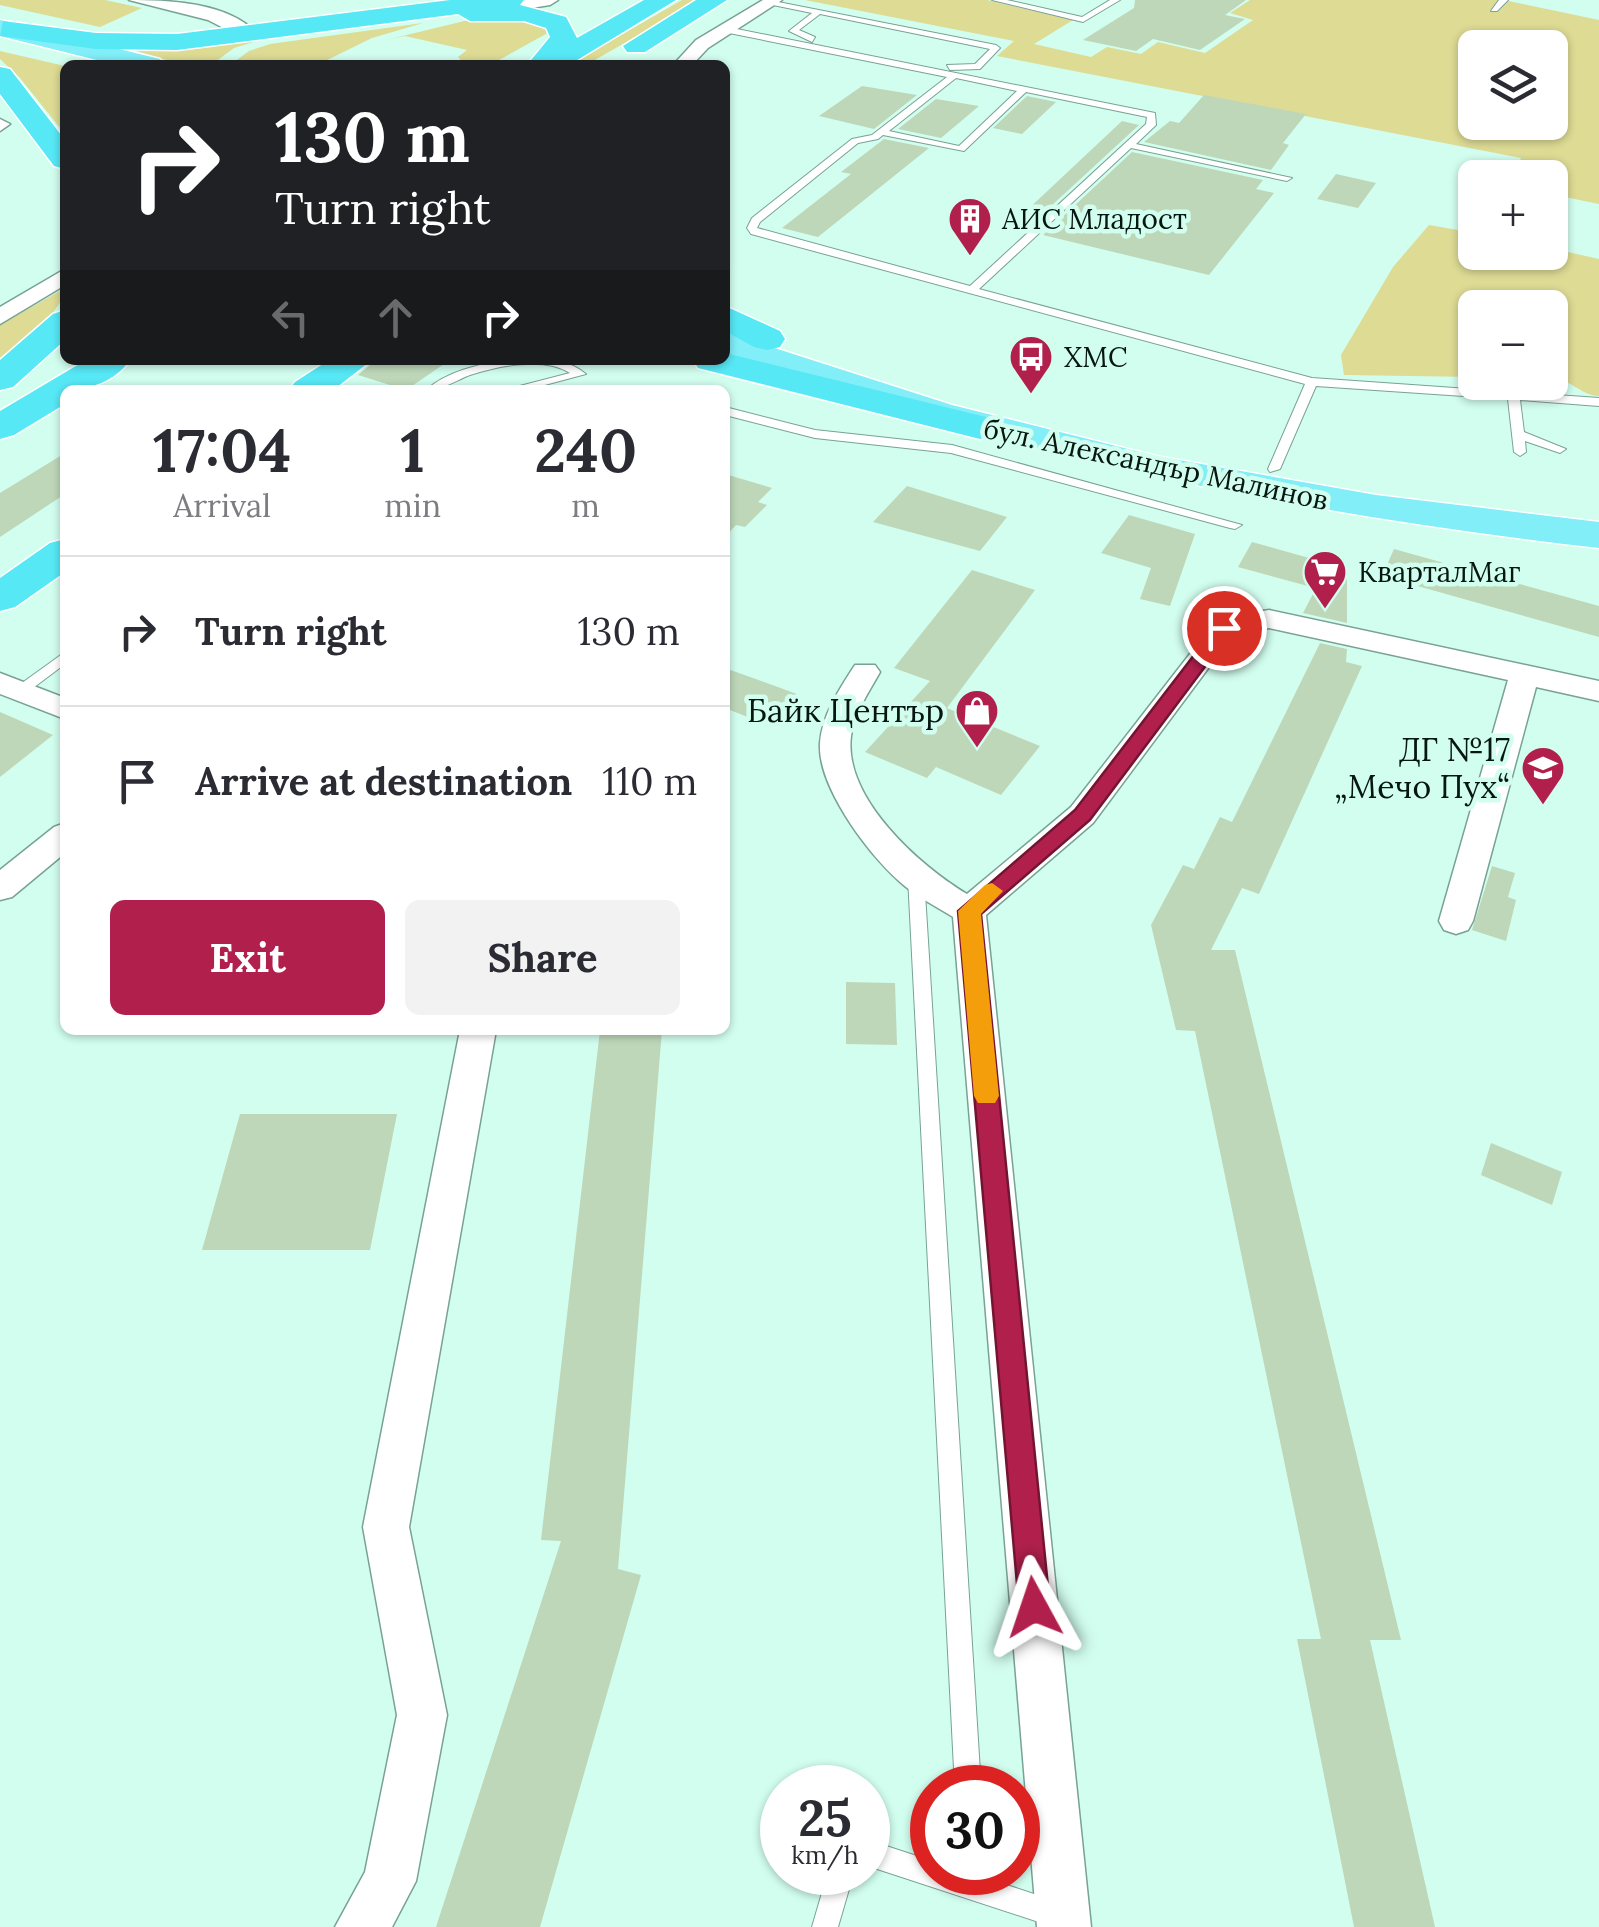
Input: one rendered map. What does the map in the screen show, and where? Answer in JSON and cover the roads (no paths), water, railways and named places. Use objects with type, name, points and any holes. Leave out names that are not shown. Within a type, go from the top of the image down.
[{"type":"highway","points":[[1,33],[144,43],[249,34],[511,0]]},
{"type":"highway","points":[[558,60],[663,0]]},
{"type":"highway","points":[[612,60],[714,0]]},
{"type":"highway","points":[[694,60],[705,26],[728,0]]},
{"type":"highway","points":[[227,60],[241,49],[270,40],[470,13],[526,14],[557,24],[564,38],[545,60]]},
{"type":"highway","points":[[0,76],[60,154]]},
{"type":"highway","points":[[0,382],[60,326]]},
{"type":"highway","points":[[0,382],[60,349]]},
{"type":"highway","points":[[70,385],[104,365]]},
{"type":"highway","points":[[275,385],[304,365]]},
{"type":"highway","points":[[316,385],[346,365]]},
{"type":"highway","points":[[730,365],[980,427]]},
{"type":"highway","points":[[0,427],[60,391]]},
{"type":"highway","points":[[0,579],[60,550]]},
{"type":"highway","points":[[0,598],[60,552]]},
{"type":"main road","points":[[1,33],[85,60]]},
{"type":"main road","points":[[1,33],[127,60]]},
{"type":"main road","name":"бул. Александър Малинов","points":[[730,322],[767,339],[997,409],[1274,469],[1599,513]]},
{"type":"main road","name":"бул. Александър Малинов","points":[[730,345],[870,394],[980,427],[1137,466],[1296,497],[1599,535]]},
{"type":"street","points":[[136,0],[226,20],[246,28],[249,34]]},
{"type":"street","points":[[470,13],[550,0]]},
{"type":"street","points":[[695,60],[727,30],[773,1]]},
{"type":"street","points":[[0,317],[60,278]]},
{"type":"street","points":[[969,911],[1082,815],[1224,628],[1244,621],[1269,619],[1599,691]]},
{"type":"street","points":[[865,672],[838,724],[834,752],[846,786],[878,834],[916,877],[969,911]]},
{"type":"street","points":[[1456,921],[1524,674]]},
{"type":"street","points":[[6,686],[60,707]]},
{"type":"street","points":[[0,888],[60,839]]},
{"type":"street","points":[[969,911],[1064,1922]]},
{"type":"street","points":[[362,1927],[390,1881],[422,1716],[386,1526],[477,1035]]},
{"type":"lane","points":[[996,0],[1083,20],[1116,0]]},
{"type":"lane","points":[[1494,9],[1504,0]]},
{"type":"lane","points":[[773,1],[990,45],[996,52],[977,67],[956,68],[793,32],[818,12]]},
{"type":"lane","points":[[831,14],[861,25]]},
{"type":"lane","points":[[727,30],[1152,115],[1151,125],[970,292]]},
{"type":"lane","points":[[953,76],[882,132],[855,141],[756,220],[752,228],[768,239],[1312,382],[1458,391]]},
{"type":"lane","points":[[882,132],[961,149],[1024,88]]},
{"type":"lane","points":[[1130,145],[1287,178]]},
{"type":"lane","points":[[441,385],[456,376],[502,365]]},
{"type":"lane","points":[[537,385],[580,374],[564,365]]},
{"type":"lane","points":[[1274,469],[1312,382]]},
{"type":"lane","points":[[1513,400],[1520,452]]},
{"type":"lane","points":[[1568,400],[1599,402]]},
{"type":"lane","points":[[730,412],[815,434],[952,448],[1235,525]]},
{"type":"lane","points":[[1518,434],[1560,449]]},
{"type":"lane","points":[[6,686],[60,660]]},
{"type":"lane","points":[[916,877],[967,1765]]},
{"type":"lane","points":[[826,1927],[834,1895]]},
{"type":"lane","points":[[1006,1895],[1064,1922]]},
{"type":"place","name":"АИС Младост","points":[[970,257]]},
{"type":"place","name":"ХМС","points":[[1031,395]]},
{"type":"place","name":"КварталМаг","points":[[1325,610]]},
{"type":"place","name":"Байк Център","points":[[977,749]]},
{"type":"place","name":"ДГ №17 „Мечо Пух“","points":[[1543,806]]}]
